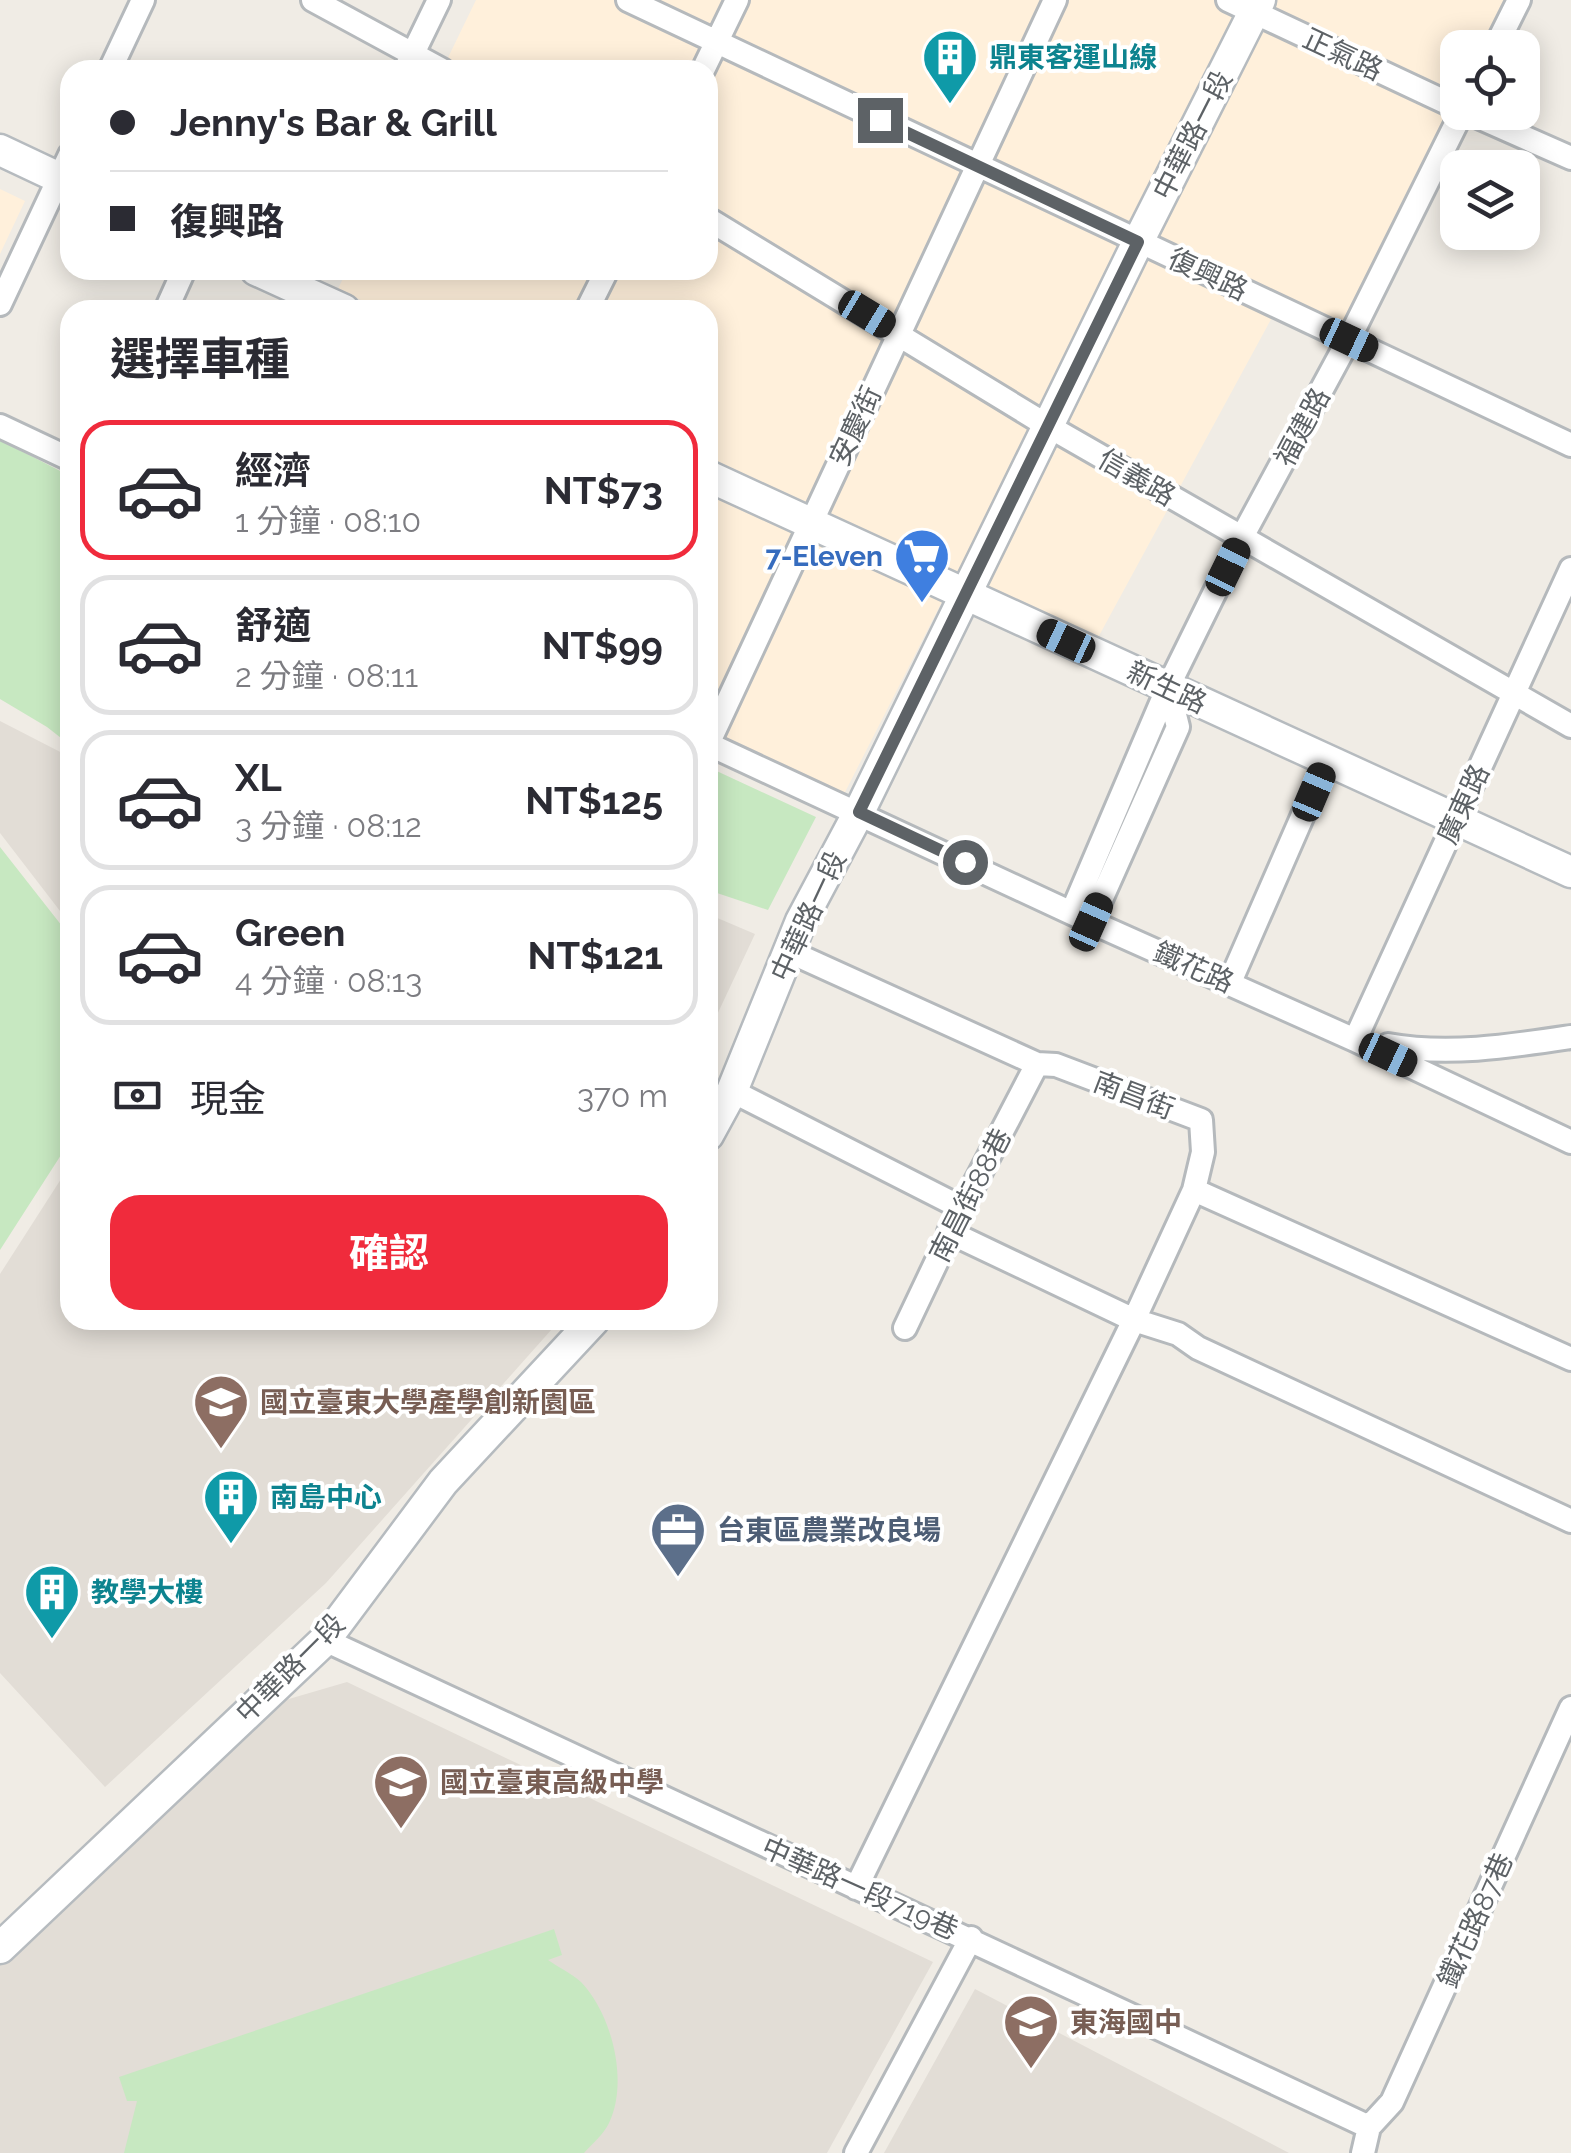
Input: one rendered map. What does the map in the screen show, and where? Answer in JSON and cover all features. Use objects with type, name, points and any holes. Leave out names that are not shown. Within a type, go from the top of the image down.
[{"type":"street","points":[[115,60],[143,0]]},
{"type":"street","points":[[313,0],[406,60]]},
{"type":"street","points":[[410,60],[440,0]]},
{"type":"street","name":"復興路","points":[[628,0],[1571,445]]},
{"type":"street","points":[[709,60],[737,0]]},
{"type":"street","name":"安慶街","points":[[718,722],[1055,0]]},
{"type":"street","points":[[1504,30],[1519,0]]},
{"type":"street","name":"正氣路","points":[[1248,4],[1440,100]]},
{"type":"street","name":"中華路一段","points":[[718,1117],[788,951],[1138,242],[1248,4]]},
{"type":"street","name":"福建路","points":[[1168,687],[1242,537],[1349,340],[1453,130]]},
{"type":"street","name":"正氣路","points":[[1506,130],[1571,158]]},
{"type":"street","points":[[0,150],[60,170]]},
{"type":"street","points":[[0,304],[60,184]]},
{"type":"street","name":"信義路","points":[[718,225],[1048,426],[1571,726]]},
{"type":"street","points":[[303,280],[330,300]]},
{"type":"street","points":[[0,426],[60,454]]},
{"type":"street","name":"新生路","points":[[718,481],[1571,872]]},
{"type":"street","name":"廣東路","points":[[1355,1040],[1571,569]]},
{"type":"street","points":[[1081,917],[1178,727],[1168,687]]},
{"type":"street","name":"鐵花路","points":[[718,749],[1571,1142]]},
{"type":"street","points":[[1230,982],[1327,760]]},
{"type":"street","name":"南昌街","points":[[788,951],[1038,1064],[1056,1065],[1201,1120],[1203,1152],[1194,1190]]},
{"type":"street","points":[[1355,1040],[1421,1051],[1516,1046],[1571,1037]]},
{"type":"street","name":"南昌街88巷","points":[[905,1328],[962,1208],[1038,1064]]},
{"type":"street","points":[[732,1091],[962,1208]]},
{"type":"street","points":[[856,1888],[1194,1190],[1571,1359]]},
{"type":"street","points":[[950,1232],[1134,1320],[1178,1334],[1198,1348],[1571,1521]]},
{"type":"street","name":"中華路一段","points":[[0,1948],[325,1640],[443,1482],[585,1330]]},
{"type":"street","name":"中華路一段719巷","points":[[325,1640],[971,1938],[1369,2127]]},
{"type":"street","name":"鐵花路87巷","points":[[1369,2127],[1392,2102],[1571,1708]]},
{"type":"street","points":[[856,2153],[971,1938]]},
{"type":"street","points":[[1363,2153],[1369,2127]]},
{"type":"shaded area","points":[[476,0],[1523,0],[1508,30],[1440,30],[1440,130],[1450,130],[1349,348],[1275,312],[1094,645],[955,576],[841,800],[718,745],[718,300],[361,300],[338,289],[342,280],[718,280],[718,60],[447,60]]},
{"type":"shaded area","points":[[0,189],[25,201],[0,254]]},
{"type":"shaded area","points":[[0,721],[60,752],[60,911],[0,833]]},
{"type":"shaded area","points":[[718,918],[755,934],[718,1013]]},
{"type":"shaded area","name":"國立臺東大學產學創新園區","points":[[60,1181],[60,1330],[551,1330],[326,1583],[105,1787],[0,1673],[0,1274]]},
{"type":"shaded area","name":"國立臺東高級中學","points":[[347,1682],[933,1962],[827,2153],[0,2153],[0,1964],[282,1701]]},
{"type":"shaded area","name":"東海國中","points":[[975,1989],[1289,2153],[884,2153]]},
{"type":"green space","points":[[0,440],[60,471],[60,737],[0,699]]},
{"type":"green space","points":[[718,772],[816,817],[768,910],[718,893]]},
{"type":"green space","points":[[0,847],[60,923],[60,1157],[0,1250]]},
{"type":"green space","points":[[554,1929],[562,1955],[548,1960],[581,1982],[592,1996],[609,2030],[617,2069],[615,2106],[609,2123],[584,2153],[124,2153],[137,2101],[127,2101],[119,2077]]},
{"type":"place","name":"鼎東客運山線","points":[[950,106]]},
{"type":"place","name":"7-Eleven","points":[[922,605]]},
{"type":"place","name":"國立臺東大學產學創新園區","points":[[221,1451]]},
{"type":"place","name":"南島中心","points":[[231,1546]]},
{"type":"place","name":"台東區農業改良場","points":[[678,1579]]},
{"type":"place","name":"教學大樓","points":[[52,1641]]},
{"type":"place","name":"國立臺東高級中學","points":[[401,1831]]},
{"type":"place","name":"東海國中","points":[[1031,2071]]},
{"type":"route","points":[[880,120],[1138,242],[859,812],[965,862]]}]
